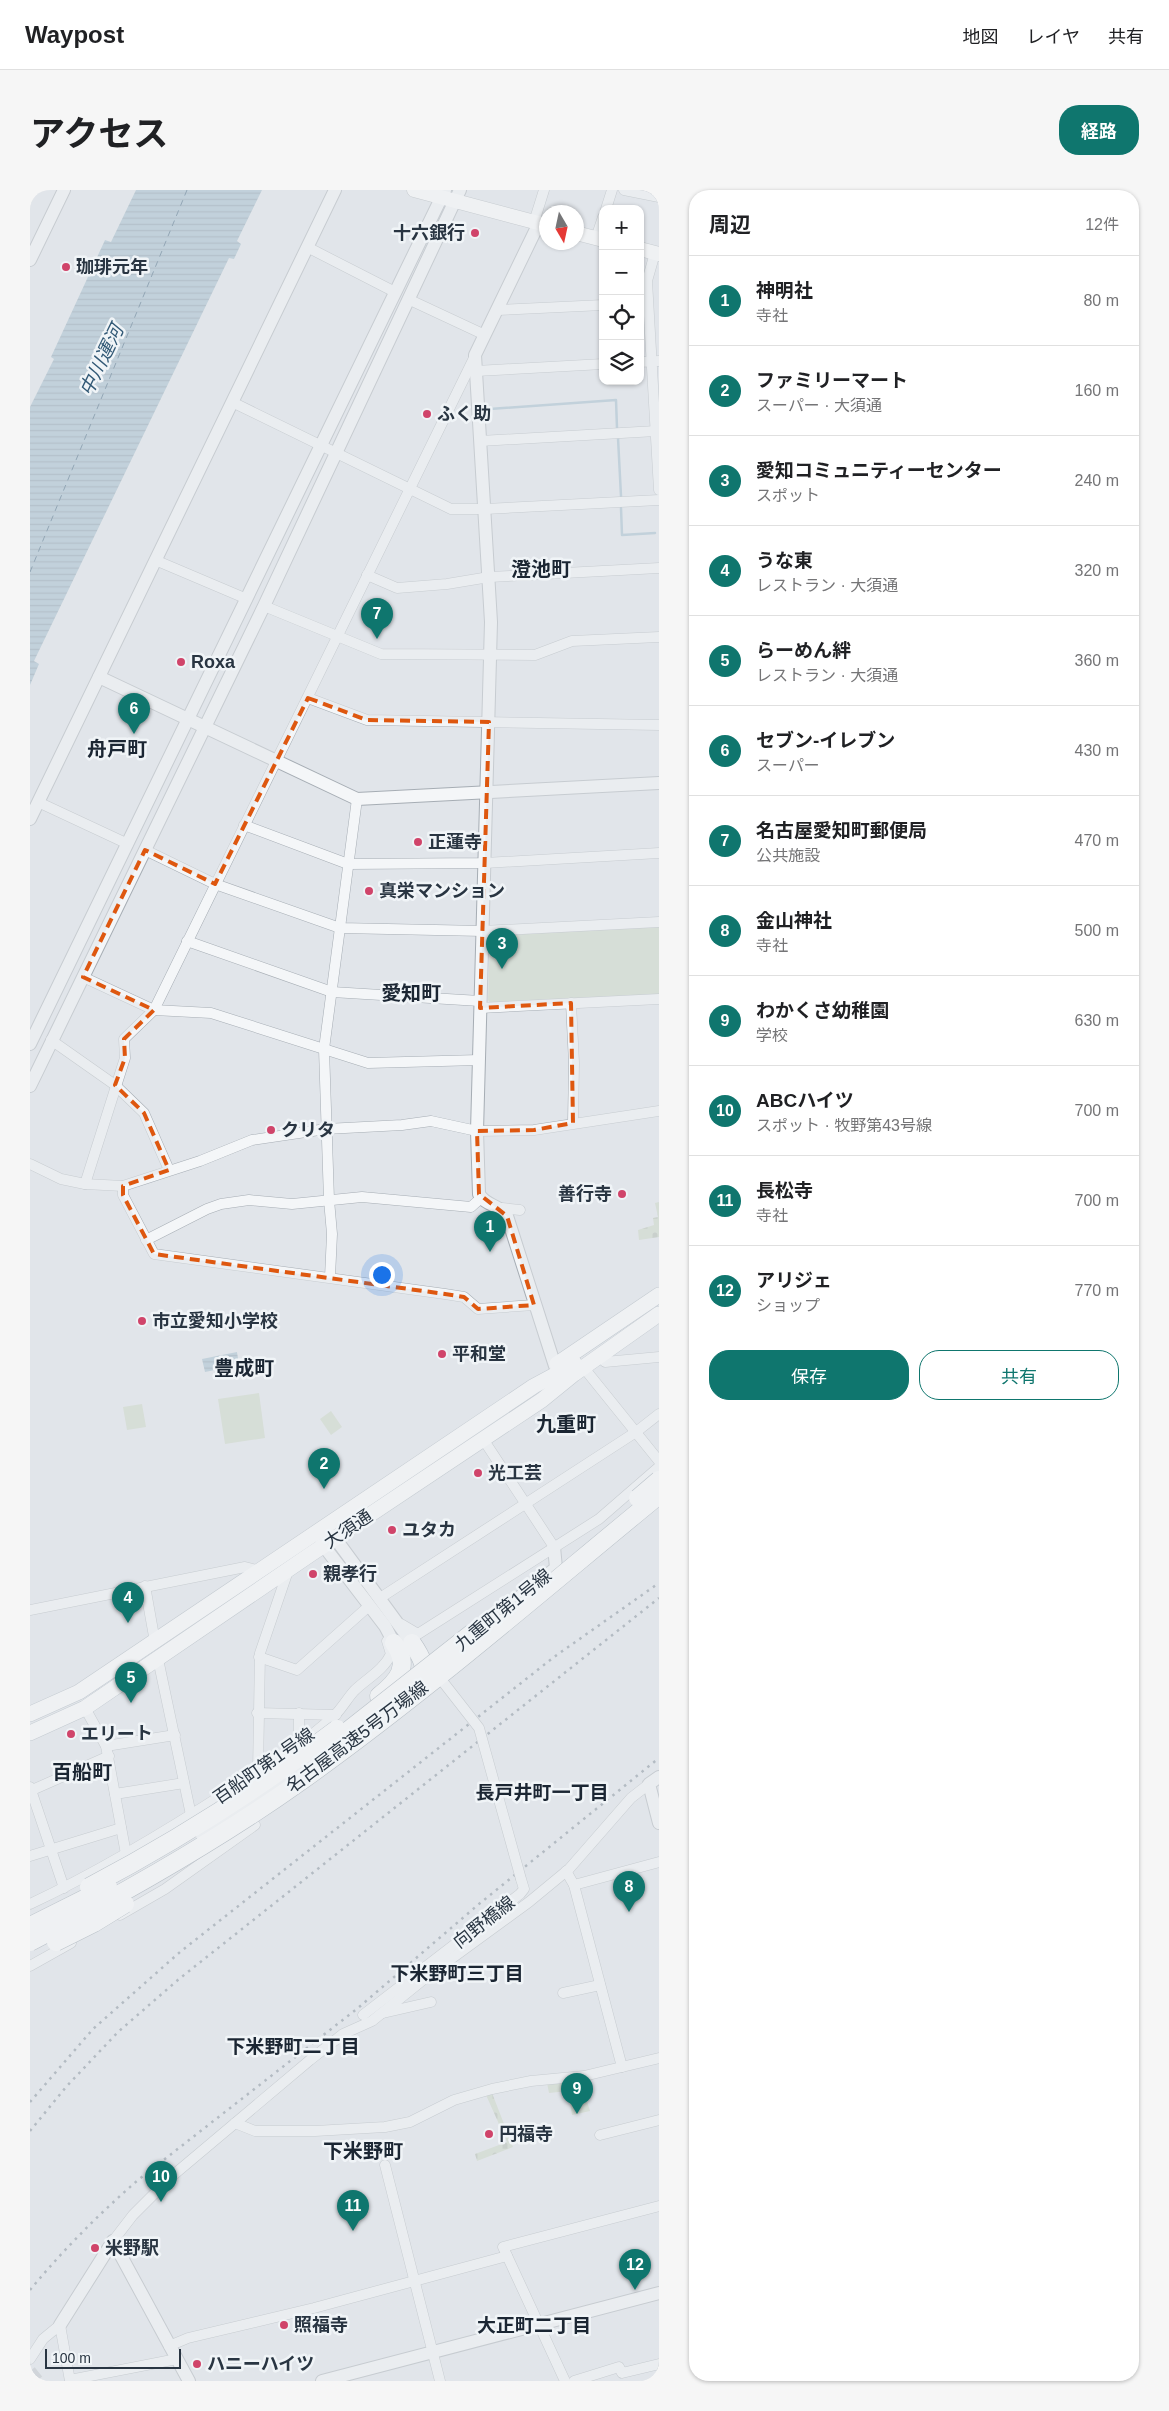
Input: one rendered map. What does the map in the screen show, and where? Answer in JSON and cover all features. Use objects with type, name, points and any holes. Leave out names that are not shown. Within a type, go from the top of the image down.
[{"type":"highway","name":"名古屋高速5号万場線","points":[[30,1926],[153,1863],[296,1771],[659,1480]]},
{"type":"highway","name":"名古屋高速5号万場線","points":[[30,1942],[161,1872],[303,1780],[377,1724],[659,1495]]},
{"type":"highway","points":[[30,1954],[94,1923],[168,1879],[307,1785],[372,1734],[420,1690],[426,1675],[422,1657],[412,1643]]},
{"type":"highway","points":[[30,1914],[74,1895],[147,1856],[291,1764],[358,1714],[395,1683],[403,1659],[392,1648]]},
{"type":"main road","points":[[414,190],[458,195],[539,223]]},
{"type":"main road","points":[[584,235],[599,239]]},
{"type":"main road","points":[[643,250],[657,254]]},
{"type":"main road","points":[[572,1370],[659,1295]]},
{"type":"main road","points":[[572,1370],[659,1307]]},
{"type":"main road","points":[[572,1370],[659,1314]]},
{"type":"main road","points":[[572,1370],[605,1362],[659,1326]]},
{"type":"main road","name":"大須通","points":[[30,1714],[79,1692],[534,1386],[572,1370]]},
{"type":"main road","name":"大須通","points":[[30,1733],[85,1708],[329,1541],[542,1400],[572,1370]]},
{"type":"street","points":[[30,260],[64,190]]},
{"type":"street","points":[[30,819],[335,190]]},
{"type":"street","points":[[542,205],[544,190]]},
{"type":"street","points":[[607,205],[612,190]]},
{"type":"street","points":[[624,190],[659,197]]},
{"type":"street","points":[[31,1038],[128,844],[443,194]]},
{"type":"street","points":[[30,1086],[204,725],[264,606],[458,195]]},
{"type":"street","points":[[85,1184],[125,1058],[124,1039],[154,1010],[539,225]]},
{"type":"street","points":[[307,247],[395,292]]},
{"type":"street","points":[[657,254],[647,280],[644,302],[655,361],[659,490]]},
{"type":"street","points":[[410,300],[485,334]]},
{"type":"street","points":[[497,310],[599,305]]},
{"type":"street","points":[[475,356],[489,577],[491,654],[476,1131],[479,1194],[481,1198],[502,1208],[520,1210]]},
{"type":"street","points":[[476,371],[599,364]]},
{"type":"street","points":[[232,402],[322,444],[451,509],[659,500]]},
{"type":"street","points":[[480,441],[656,431]]},
{"type":"street","points":[[155,560],[247,599]]},
{"type":"street","points":[[367,575],[397,588],[447,584],[489,577],[659,568]]},
{"type":"street","points":[[264,606],[380,654],[535,655],[572,640],[659,637]]},
{"type":"street","points":[[99,677],[357,799],[659,783]]},
{"type":"street","points":[[308,698],[367,720],[659,725]]},
{"type":"street","points":[[330,1277],[332,1234],[329,1200],[324,1049],[357,799]]},
{"type":"street","points":[[38,802],[128,844]]},
{"type":"street","points":[[244,825],[348,864],[484,863],[659,853]]},
{"type":"street","points":[[145,850],[215,884],[340,928],[482,931],[659,922]]},
{"type":"street","points":[[187,941],[332,992],[480,1004],[572,1003],[659,999]]},
{"type":"street","points":[[82,977],[154,1010],[211,1013],[368,1063],[479,1060]]},
{"type":"street","points":[[572,1003],[574,1062],[573,1123]]},
{"type":"street","points":[[51,1040],[115,1085],[144,1113],[169,1170]]},
{"type":"street","points":[[30,1164],[61,1179],[85,1184],[123,1186],[200,1161],[252,1140],[326,1129],[402,1125],[432,1121],[476,1131],[534,1130],[573,1123],[598,1122],[659,1111]]},
{"type":"street","points":[[123,1186],[123,1195],[154,1254],[464,1297],[478,1309],[534,1304]]},
{"type":"street","points":[[146,1240],[221,1204],[248,1200],[292,1204],[362,1197],[471,1207],[481,1198]]},
{"type":"street","points":[[502,1208],[507,1216],[534,1304],[572,1370],[636,1432],[659,1461]]},
{"type":"street","points":[[605,1362],[659,1357]]},
{"type":"street","points":[[380,1598],[636,1432],[659,1414]]},
{"type":"street","points":[[483,1439],[555,1552]]},
{"type":"street","points":[[391,1623],[418,1634],[555,1552],[599,1518],[659,1467]]},
{"type":"street","points":[[319,1530],[380,1598],[391,1623],[392,1648]]},
{"type":"street","points":[[329,1541],[369,1606],[412,1643]]},
{"type":"street","name":"九重町第1号線","points":[[435,1665],[556,1568],[555,1552]]},
{"type":"street","points":[[30,1610],[245,1567],[260,1572]]},
{"type":"street","points":[[258,1772],[259,1657],[283,1581],[289,1568]]},
{"type":"street","points":[[145,1586],[155,1642]]},
{"type":"street","points":[[259,1657],[297,1670],[369,1606]]},
{"type":"street","name":"百船町第1号線","points":[[30,1904],[64,1888],[126,1854],[258,1772],[336,1715],[354,1692],[388,1661],[392,1648]]},
{"type":"street","points":[[158,1658],[191,1815]]},
{"type":"street","points":[[169,1828],[178,1837],[202,1835],[303,1769],[435,1665]]},
{"type":"street","name":"向野橋線","points":[[363,2016],[524,1889],[479,1728],[434,1670],[435,1665]]},
{"type":"street","points":[[85,1708],[108,1751],[126,1854]]},
{"type":"street","points":[[258,1712],[336,1715]]},
{"type":"street","points":[[299,1713],[300,1742]]},
{"type":"street","points":[[64,1888],[30,1790],[108,1751],[175,1735]]},
{"type":"street","points":[[654,1780],[659,1823]]},
{"type":"street","points":[[30,2358],[43,2339],[60,2325],[113,2241],[133,2215],[171,2177],[343,2034],[372,2021],[529,1902],[566,1871],[630,1798],[654,1780]]},
{"type":"street","points":[[115,1794],[184,1784]]},
{"type":"street","points":[[30,1966],[124,1914],[190,1872],[255,1825]]},
{"type":"street","points":[[30,1856],[121,1828]]},
{"type":"street","points":[[190,1872],[202,1835]]},
{"type":"street","points":[[574,1885],[659,1862]]},
{"type":"street","points":[[566,1871],[574,1885],[622,2067]]},
{"type":"street","points":[[564,1993],[600,1985]]},
{"type":"street","points":[[380,2014],[431,2002]]},
{"type":"street","points":[[235,2123],[255,2131],[315,2131],[385,2127],[410,2122],[454,2100],[492,2089],[531,2081],[584,2076],[659,2058]]},
{"type":"street","points":[[600,2135],[659,2120]]},
{"type":"street","points":[[385,2165],[440,2381]]},
{"type":"street","points":[[169,2346],[188,2338],[414,2281],[659,2206]]},
{"type":"street","points":[[113,2241],[189,2381]]},
{"type":"street","points":[[505,2252],[557,2360],[565,2381]]},
{"type":"street","points":[[322,2381],[659,2293]]},
{"type":"street","points":[[60,2325],[70,2381],[177,2359]]},
{"type":"street","points":[[574,2381],[619,2367],[622,2373],[659,2364]]},
{"type":"highlighted area","points":[[308,698],[367,720],[489,722],[480,1008],[571,1003],[573,1123],[534,1130],[477,1131],[479,1194],[507,1216],[534,1305],[478,1309],[464,1297],[154,1254],[123,1195],[123,1186],[169,1170],[144,1113],[115,1085],[125,1058],[124,1039],[154,1010],[83,977],[145,850],[215,884]]},
{"type":"green space","points":[[659,926],[659,995],[490,1003],[488,1000],[490,936]]},
{"type":"green space","points":[[659,1202],[659,1237],[639,1240],[638,1230],[654,1225],[653,1218],[658,1217],[655,1203]]},
{"type":"green space","points":[[259,1393],[265,1438],[225,1444],[218,1399]]},
{"type":"green space","points":[[142,1404],[146,1427],[127,1430],[123,1407]]},
{"type":"green space","points":[[331,1411],[342,1427],[331,1435],[320,1419]]},
{"type":"green space","points":[[580,2079],[590,2111],[572,2115],[568,2091],[549,2093],[547,2083]]},
{"type":"green space","points":[[492,2093],[513,2147],[477,2161],[475,2154],[507,2142],[486,2095]]},
{"type":"water","name":"中川運河","points":[[136,190],[262,190],[237,241],[241,244],[234,259],[229,258],[34,661],[39,664],[30,685],[30,407],[54,359],[51,357],[105,240],[111,242]]},
{"type":"water","points":[[237,1352],[239,1365],[205,1372],[202,1359]]},
{"type":"waterway","points":[[490,409],[616,400],[617,428]]},
{"type":"waterway","points":[[618,438],[621,496]]},
{"type":"waterway","points":[[621,508],[622,535],[655,533]]},
{"type":"ferry route","points":[[30,572],[187,190]]},
{"type":"tunnel","points":[[30,2371],[38,2381]]},
{"type":"railway","points":[[30,2102],[93,2029],[180,1952],[554,1657],[659,1583]]},
{"type":"railway","points":[[30,2131],[66,2087],[118,2032],[179,1979],[659,1598]]},
{"type":"railway","points":[[30,2290],[82,2233],[138,2180],[358,2008],[479,1904],[659,1758]]},
{"type":"place","name":"十六銀行","points":[[475,233]]},
{"type":"place","name":"珈琲元年","points":[[66,267]]},
{"type":"place","name":"ふく助","points":[[427,414]]},
{"type":"place","name":"名古屋愛知町郵便局","points":[[377,639]]},
{"type":"place","name":"Roxa","points":[[181,662]]},
{"type":"place","name":"セブン-イレブン","points":[[134,734]]},
{"type":"place","name":"正蓮寺","points":[[418,842]]},
{"type":"place","name":"真栄マンション","points":[[369,891]]},
{"type":"place","name":"愛知コミュニティーセンター","points":[[502,969]]},
{"type":"place","name":"クリタ","points":[[271,1130]]},
{"type":"place","name":"善行寺","points":[[622,1194]]},
{"type":"place","name":"神明社","points":[[490,1252]]},
{"type":"place","name":"市立愛知小学校","points":[[142,1321]]},
{"type":"place","name":"平和堂","points":[[442,1354]]},
{"type":"place","name":"光工芸","points":[[478,1473]]},
{"type":"place","name":"ファミリーマート","points":[[324,1489]]},
{"type":"place","name":"ユタカ","points":[[392,1530]]},
{"type":"place","name":"親孝行","points":[[313,1574]]},
{"type":"place","name":"うな東","points":[[128,1623]]},
{"type":"place","name":"らーめん絆","points":[[131,1703]]},
{"type":"place","name":"エリート","points":[[71,1734]]},
{"type":"place","name":"金山神社","points":[[629,1912]]},
{"type":"place","name":"わかくさ幼稚園","points":[[577,2114]]},
{"type":"place","name":"円福寺","points":[[489,2134]]},
{"type":"place","name":"ABCハイツ","points":[[161,2202]]},
{"type":"place","name":"長松寺","points":[[353,2231]]},
{"type":"place","name":"米野駅","points":[[95,2248]]},
{"type":"place","name":"アリジェ","points":[[635,2290]]},
{"type":"place","name":"照福寺","points":[[284,2325]]},
{"type":"place","name":"ハニーハイツ","points":[[197,2364]]},
{"type":"district","name":"澄池町","points":[[541,569]]},
{"type":"district","name":"舟戸町","points":[[117,749]]},
{"type":"district","name":"愛知町","points":[[411,993]]},
{"type":"district","name":"豊成町","points":[[244,1368]]},
{"type":"district","name":"九重町","points":[[566,1424]]},
{"type":"district","name":"百船町","points":[[82,1772]]},
{"type":"district","name":"長戸井町一丁目","points":[[542,1792]]},
{"type":"district","name":"下米野町三丁目","points":[[457,1973]]},
{"type":"district","name":"下米野町二丁目","points":[[293,2046]]},
{"type":"district","name":"下米野町","points":[[363,2151]]},
{"type":"district","name":"大正町二丁目","points":[[534,2325]]}]
